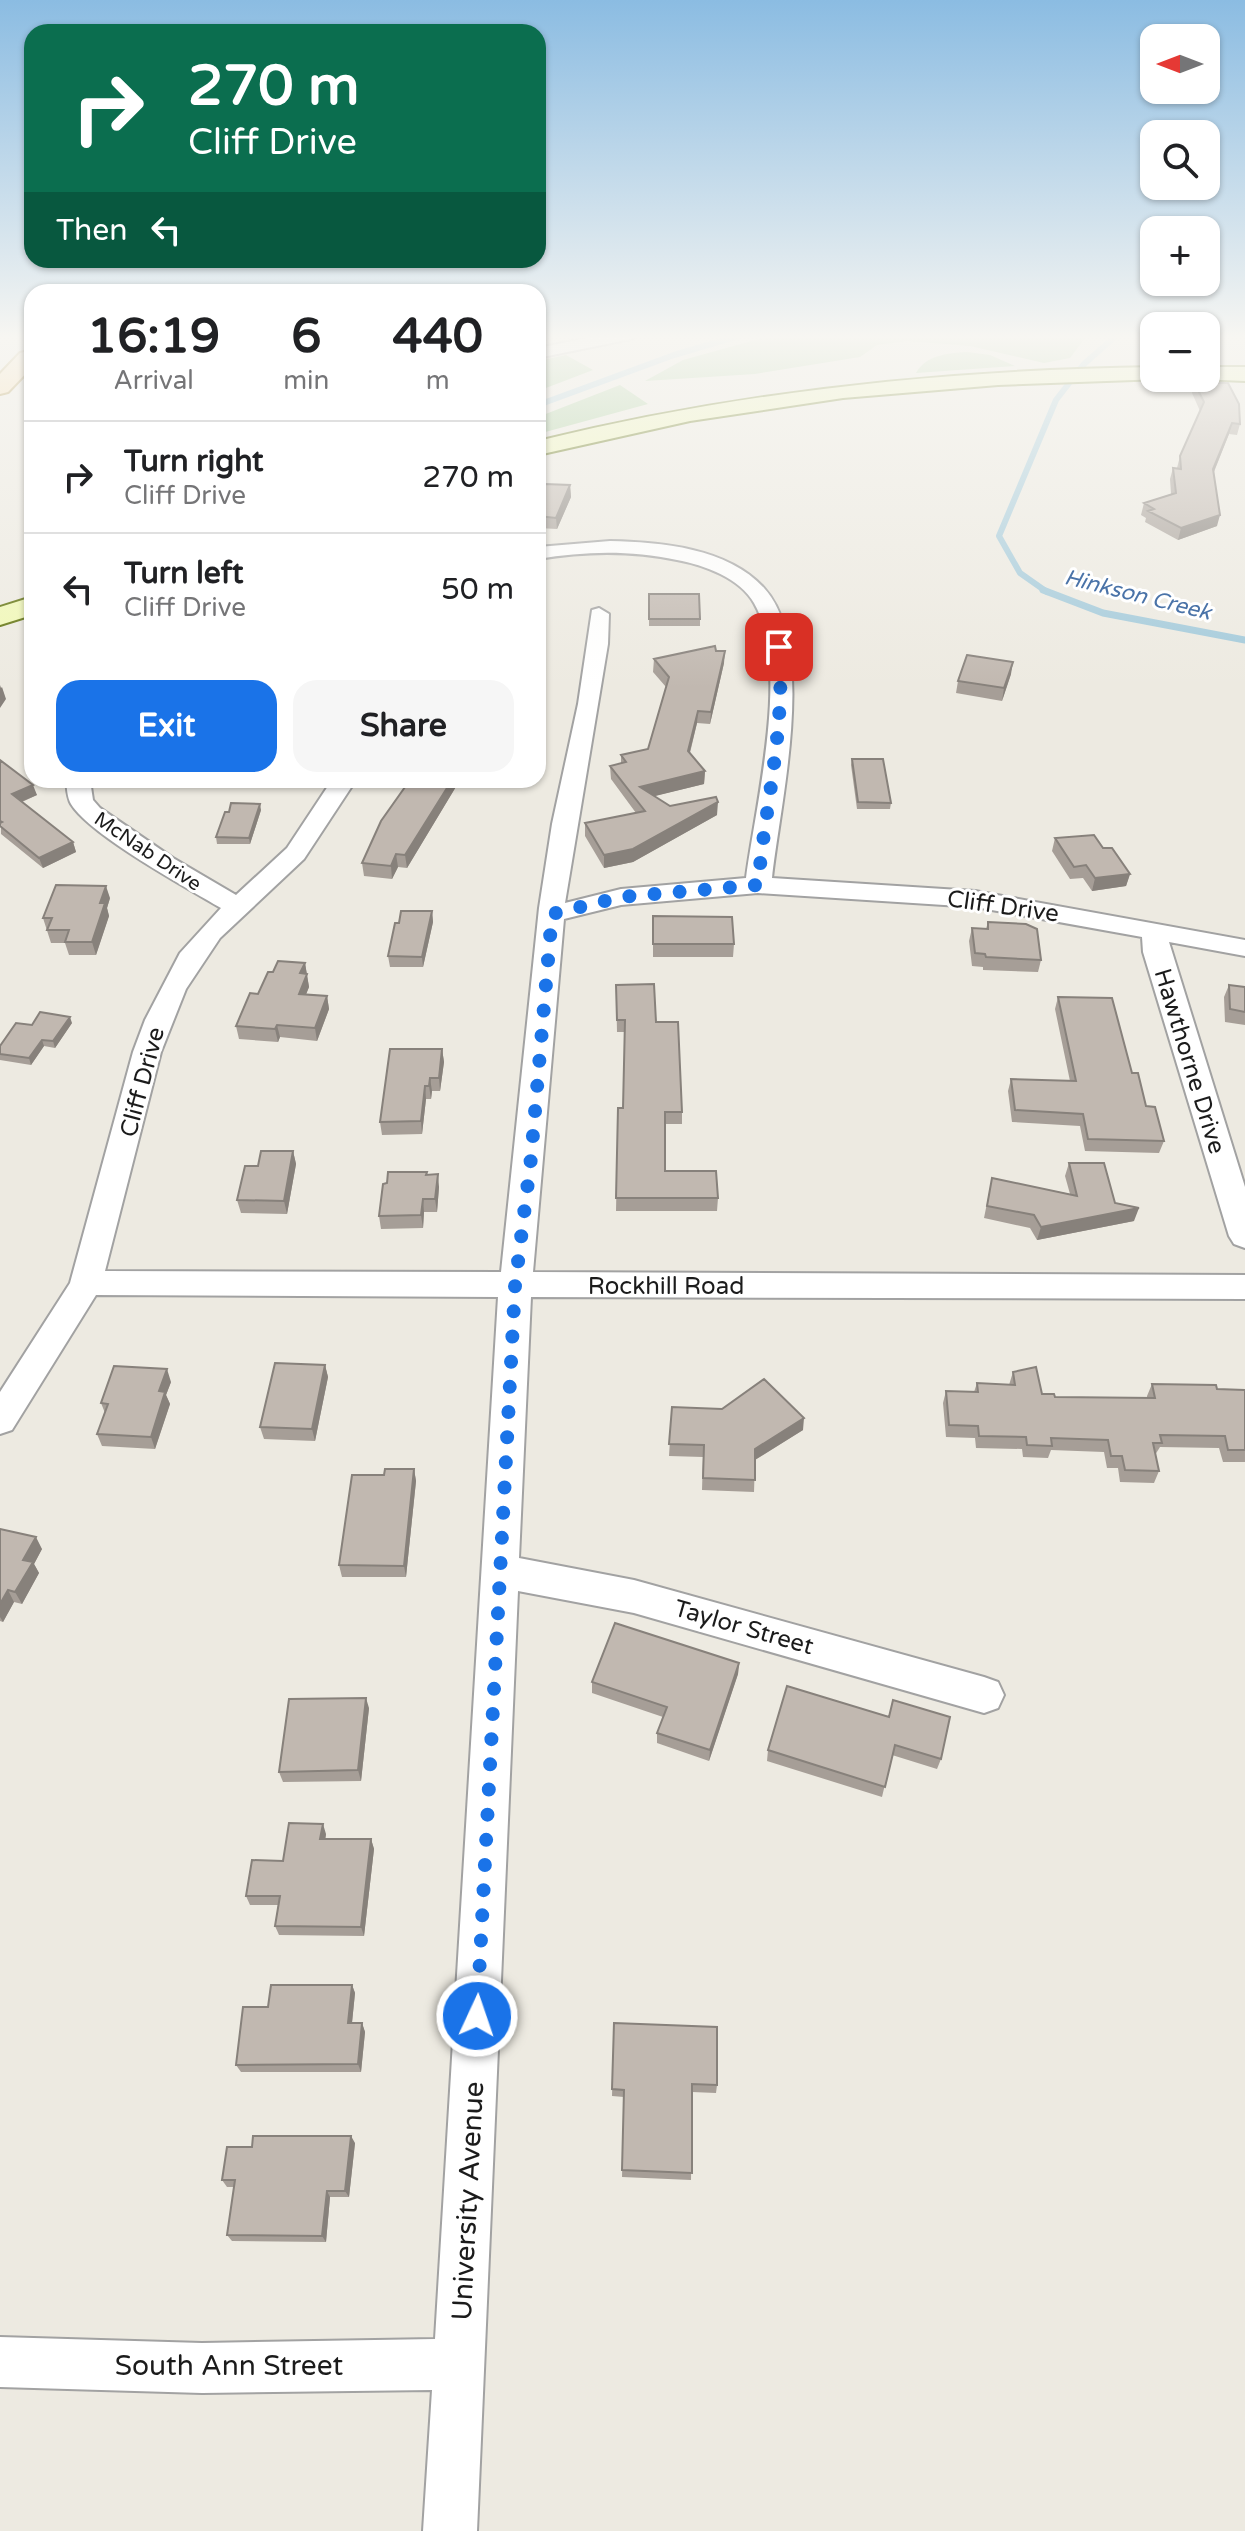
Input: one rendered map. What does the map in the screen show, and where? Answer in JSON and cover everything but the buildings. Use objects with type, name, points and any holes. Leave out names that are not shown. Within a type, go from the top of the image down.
[{"type":"main road","points":[[0,616],[24,608]]},
{"type":"street","points":[[546,552],[610,546],[676,553],[728,570],[742,579],[764,602],[772,616],[779,647],[782,685],[758,885]]},
{"type":"street","name":"University Avenue","points":[[450,2531],[515,1286],[531,1158],[559,855],[597,645],[599,614]]},
{"type":"street","name":"McNab Drive","points":[[79,788],[81,801],[91,813],[164,863],[238,907]]},
{"type":"street","name":"Cliff Drive","points":[[0,1420],[86,1283],[158,1020],[193,955],[211,931],[276,874],[304,844],[339,788]]},
{"type":"street","name":"Cliff Drive","points":[[552,914],[621,897],[758,885],[975,899],[1245,948]]},
{"type":"street","name":"Hawthorne Drive","points":[[1155,932],[1156,952],[1245,1236]]},
{"type":"street","name":"Rockhill Road","points":[[86,1283],[1245,1287]]},
{"type":"street","name":"Taylor Street","points":[[502,1573],[542,1576],[631,1595],[918,1679],[984,1695]]},
{"type":"street","name":"South Ann Street","points":[[0,2362],[202,2368],[458,2364]]},
{"type":"waterway","name":"Hinkson Creek","points":[[1034,452],[999,536],[1020,573],[1046,591]]},
{"type":"waterway","name":"Hinkson Creek","points":[[1046,591],[1103,613],[1245,640]]},
{"type":"route","points":[[477,2016],[515,1286],[524,1229],[552,914],[593,902],[652,892],[758,885],[780,714],[782,685],[779,647]]}]
